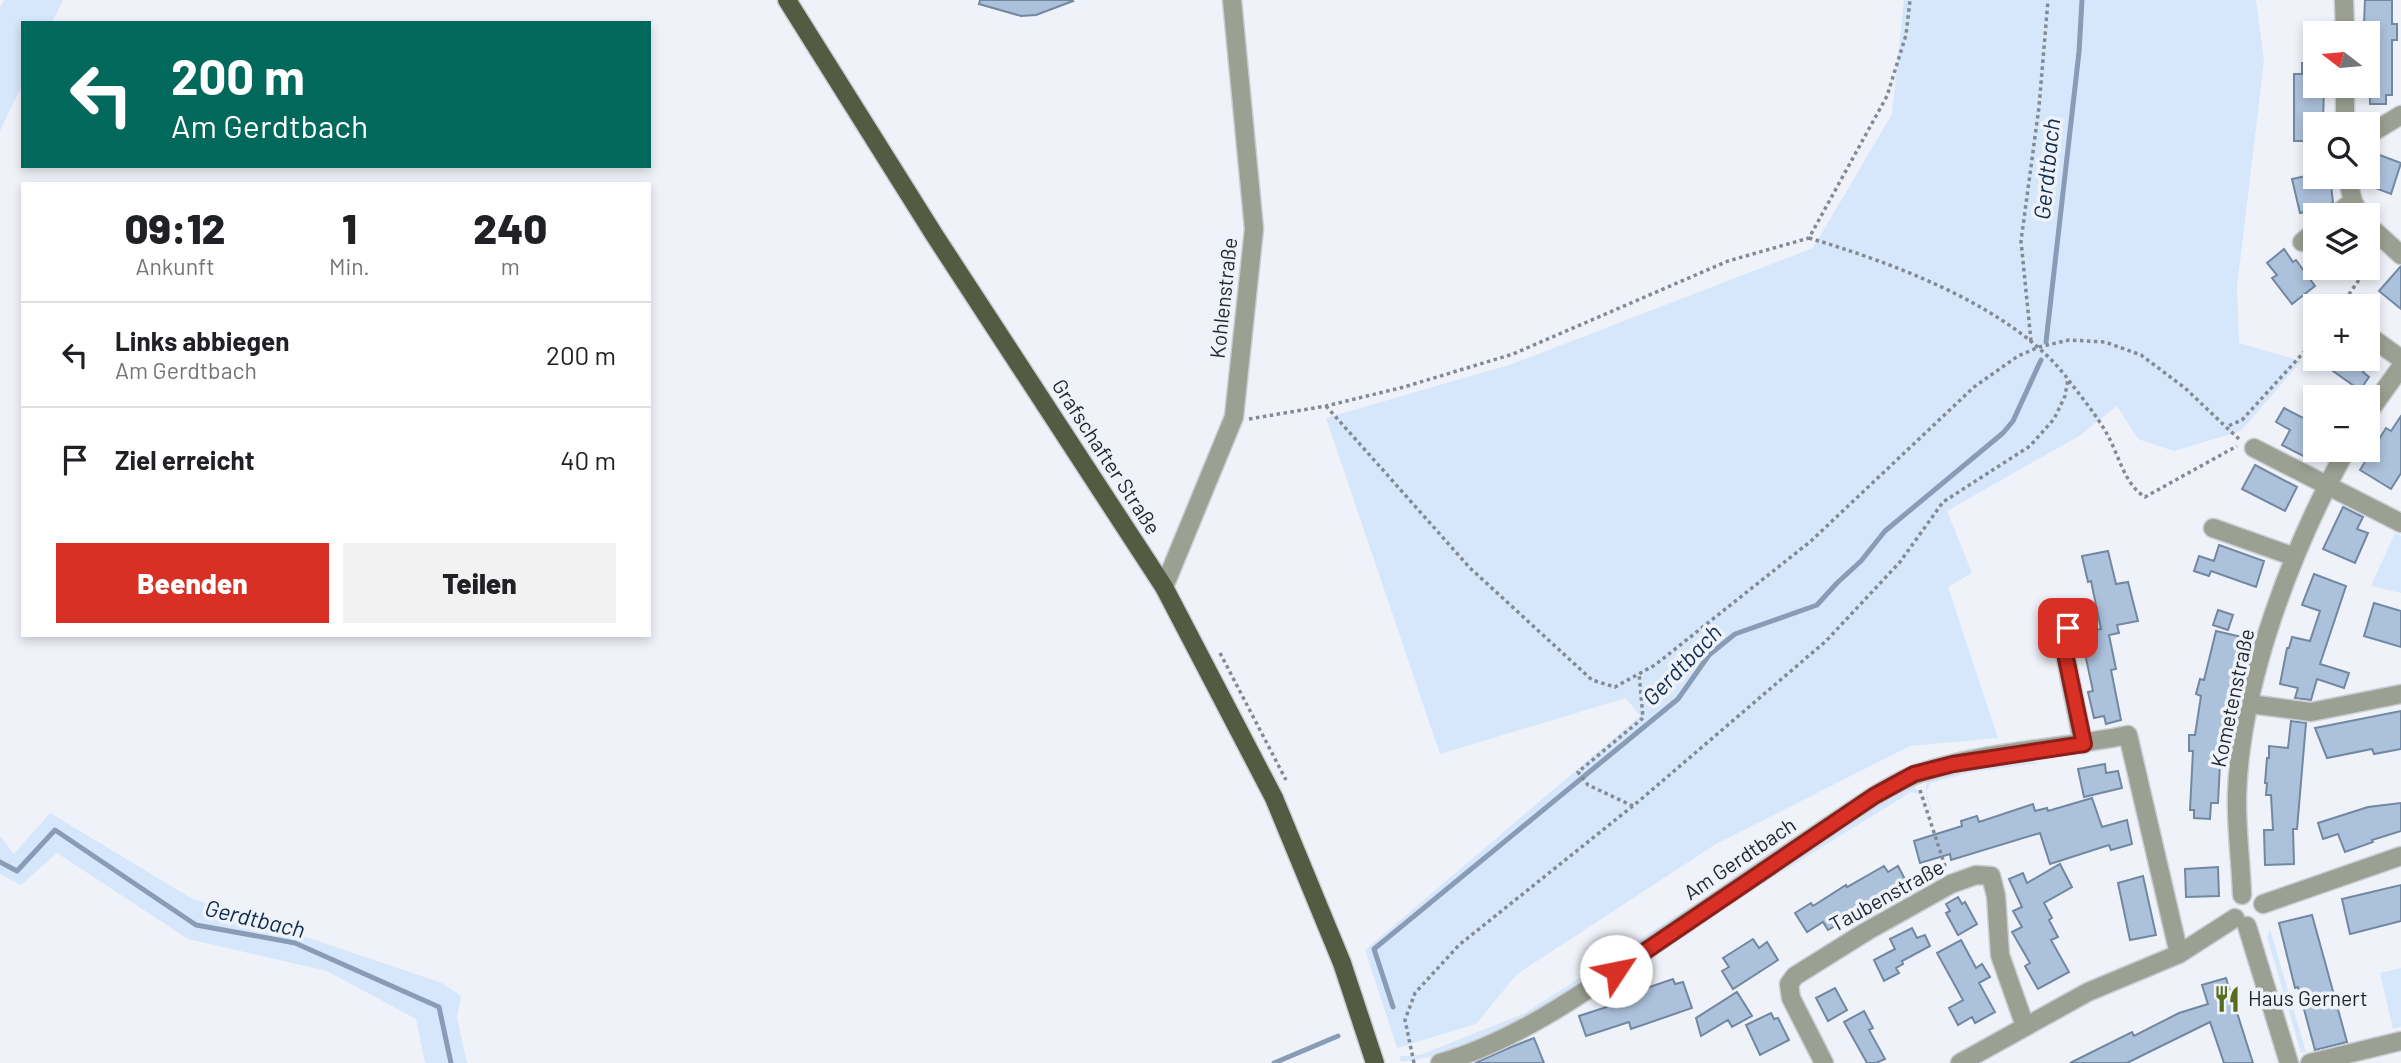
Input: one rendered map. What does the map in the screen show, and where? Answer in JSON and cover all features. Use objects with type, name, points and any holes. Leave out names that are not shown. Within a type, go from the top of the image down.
[{"type":"main road","name":"Grafschafter Straße","points":[[787,0],[935,236],[1164,587],[1274,798],[1342,963],[1375,1063]]},
{"type":"street","name":"Kohlenstraße","points":[[1164,587],[1234,417],[1254,229],[1232,0]]},
{"type":"street","points":[[2344,0],[2345,21]]},
{"type":"street","points":[[2380,128],[2401,115]]},
{"type":"street","points":[[2380,236],[2401,255]]},
{"type":"street","points":[[2380,344],[2401,359]]},
{"type":"street","points":[[2380,397],[2401,367]]},
{"type":"street","points":[[2254,448],[2401,523]]},
{"type":"street","name":"Kometenstraße","points":[[2242,895],[2237,795],[2250,704],[2272,623],[2295,557],[2339,462]]},
{"type":"street","points":[[2213,528],[2295,557]]},
{"type":"street","points":[[2073,611],[2063,644],[2084,744]]},
{"type":"street","points":[[2250,704],[2311,712],[2401,694]]},
{"type":"street","name":"Am Gerdtbach","points":[[1440,1063],[1460,1057],[1518,1030],[1572,1000],[1874,796],[1914,774],[1994,756],[2128,735],[2179,954]]},
{"type":"street","points":[[2263,904],[2401,856]]},
{"type":"street","name":"Taubenstraße","points":[[1824,1063],[1791,998],[1789,984],[1795,976],[1867,931],[1951,884],[1976,875],[1991,876],[1996,896],[2000,955],[2025,1026]]},
{"type":"street","points":[[1960,1063],[2088,992],[2179,954],[2241,922],[2261,920],[2263,904],[2254,895],[2242,895],[2233,904],[2241,922],[2289,1063]]},
{"type":"street","points":[[2311,1063],[2401,1041]]},
{"type":"path","points":[[1809,238],[1887,96],[1906,35],[1910,0]]},
{"type":"path","points":[[2031,341],[2021,241],[2039,107],[2048,0]]},
{"type":"path","points":[[1234,417],[1254,419],[1326,406],[1513,354],[1728,261],[1809,238],[1862,254],[1952,292],[2039,347],[2068,379],[2107,433],[2134,490],[2144,497],[2243,443],[2185,388],[2141,355],[2105,341],[2068,340],[2039,347],[2018,356],[1974,387],[1811,541],[1655,665],[1615,687],[1592,680],[1470,568],[1326,406]]},
{"type":"path","points":[[2226,427],[2242,420],[2303,353]]},
{"type":"path","points":[[1414,1063],[1405,1020],[1415,993],[1459,945],[1633,806],[1826,641],[1900,562],[1943,502],[2030,446],[2054,419],[2065,396],[2068,379]]},
{"type":"path","points":[[1633,806],[1588,785],[1578,772],[1643,718],[1639,673]]},
{"type":"path","points":[[1914,774],[1951,884]]},
{"type":"shaded area","points":[[4,0],[63,0],[53,21],[21,21],[21,87],[0,131],[0,7]]},
{"type":"shaded area","points":[[1904,0],[2256,0],[2264,61],[2237,287],[2239,343],[2301,361],[2241,431],[2174,451],[2138,439],[2117,406],[2079,436],[1947,511],[1972,573],[1948,587],[1998,738],[1910,746],[1716,844],[1517,974],[1476,1024],[1397,1048],[1365,950],[1640,716],[1626,698],[1440,754],[1326,418],[1512,364],[1813,248],[1892,114]]},
{"type":"shaded area","points":[[2395,533],[2401,536],[2401,593],[2371,586]]},
{"type":"shaded area","points":[[2130,726],[2131,731],[1933,765],[1745,880],[1517,1025],[1444,1054],[1401,1062],[1400,1056],[1420,1055],[1525,1013],[1914,763],[1989,748],[2049,744]]},
{"type":"shaded area","points":[[2026,756],[2036,763],[2047,762],[1972,772],[1930,783],[1926,791],[1929,777]]},
{"type":"shaded area","points":[[1912,784],[1919,792],[1930,829],[1919,794],[1911,792],[1675,938],[1836,826]]},
{"type":"shaded area","points":[[50,813],[191,898],[442,983],[461,996],[457,1018],[467,1063],[425,1063],[416,1019],[327,971],[188,939],[57,853],[21,885],[0,874],[0,836],[14,854]]},
{"type":"shaded area","points":[[2270,929],[2306,1052],[2301,1053],[2267,937]]},
{"type":"shaded area","points":[[2401,968],[2401,1027],[2393,1029],[2380,973]]},
{"type":"building","points":[[980,0],[1073,1],[1036,15],[1021,16],[979,4]]},
{"type":"building","points":[[2365,0],[2392,0],[2392,24],[2397,24],[2397,40],[2392,40],[2392,95],[2386,95],[2386,104],[2370,104],[2370,98],[2380,98],[2380,21],[2364,21]]},
{"type":"building","points":[[2303,63],[2303,98],[2324,98],[2323,112],[2303,112],[2303,141],[2294,141],[2294,74],[2302,74]]},
{"type":"building","points":[[2380,155],[2401,163],[2391,194],[2378,189]]},
{"type":"building","points":[[2303,177],[2303,189],[2331,189],[2333,202],[2303,203],[2303,212],[2300,213],[2292,179]]},
{"type":"building","points":[[2284,249],[2293,262],[2296,260],[2303,270],[2303,280],[2311,280],[2315,286],[2292,304],[2272,278],[2277,275],[2267,263]]},
{"type":"building","points":[[2401,266],[2401,309],[2379,291]]},
{"type":"building","points":[[2333,371],[2364,371],[2369,377],[2363,385],[2353,385]]},
{"type":"building","points":[[2284,408],[2303,418],[2303,456],[2282,445],[2290,430],[2276,422]]},
{"type":"building","points":[[2401,416],[2401,473],[2391,489],[2360,470],[2365,462],[2380,462],[2380,438],[2386,428],[2391,431]]},
{"type":"building","points":[[2255,465],[2297,487],[2285,511],[2242,489]]},
{"type":"building","points":[[2343,507],[2363,517],[2357,529],[2368,533],[2355,563],[2323,549]]},
{"type":"building","points":[[2219,545],[2264,561],[2256,587],[2211,571],[2209,576],[2194,571],[2199,556],[2214,561]]},
{"type":"building","points":[[2108,551],[2116,584],[2128,582],[2138,621],[2117,625],[2119,633],[2109,635],[2116,669],[2111,670],[2121,720],[2106,724],[2104,716],[2094,718],[2088,692],[2093,691],[2084,649],[2094,646],[2094,630],[2101,629],[2091,581],[2088,582],[2082,556]]},
{"type":"building","points":[[2314,574],[2346,586],[2320,664],[2349,673],[2344,688],[2317,679],[2311,700],[2295,698],[2298,688],[2280,684],[2287,648],[2292,637],[2310,641],[2320,611],[2302,605]]},
{"type":"building","points":[[2374,603],[2401,611],[2401,647],[2364,636]]},
{"type":"building","points":[[2218,610],[2233,615],[2228,630],[2213,625]]},
{"type":"building","points":[[2216,631],[2242,637],[2221,744],[2218,803],[2211,803],[2210,819],[2194,818],[2194,810],[2190,810],[2193,751],[2189,751],[2189,735],[2195,735],[2201,696],[2196,694],[2200,679],[2204,680]]},
{"type":"building","points":[[2401,711],[2401,749],[2374,754],[2372,749],[2327,758],[2315,728]]},
{"type":"building","points":[[2291,721],[2306,723],[2297,829],[2293,829],[2294,864],[2265,865],[2264,830],[2273,830],[2271,795],[2266,795],[2265,783],[2269,746],[2288,748]]},
{"type":"building","points":[[2105,764],[2106,773],[2118,771],[2122,788],[2084,797],[2078,769]]},
{"type":"building","points":[[2092,798],[2102,827],[2127,820],[2132,844],[2111,850],[2109,845],[2050,864],[2040,833],[1951,860],[1950,854],[1920,863],[1914,841],[1962,826],[1961,821],[1977,816],[1979,822],[2033,804],[2035,811],[2047,808],[2048,811]]},
{"type":"building","points":[[2401,803],[2401,831],[2345,852],[2338,834],[2323,839],[2318,823],[2368,807]]},
{"type":"building","points":[[2060,864],[2072,887],[2044,903],[2058,937],[2051,940],[2069,972],[2038,989],[2025,966],[2030,963],[2012,932],[2022,927],[2013,911],[2022,907],[2009,879],[2023,873],[2027,883]]},
{"type":"building","points":[[1884,866],[1888,872],[1898,866],[1908,885],[1828,930],[1823,922],[1807,932],[1795,913],[1811,903],[1813,906]]},
{"type":"building","points":[[2218,867],[2219,896],[2186,897],[2185,869]]},
{"type":"building","points":[[2143,876],[2156,935],[2130,940],[2118,883]]},
{"type":"building","points":[[2401,885],[2401,921],[2350,934],[2342,899]]},
{"type":"building","points":[[1958,897],[1962,904],[1965,902],[1977,924],[1958,935],[1946,913],[1950,911],[1946,904]]},
{"type":"building","points":[[2312,915],[2347,1042],[2315,1050],[2298,987],[2295,988],[2279,923]]},
{"type":"building","points":[[1912,928],[1917,938],[1925,935],[1930,946],[1902,961],[1903,964],[1896,968],[1899,973],[1884,981],[1874,960],[1895,949],[1890,939]]},
{"type":"building","points":[[1753,939],[1759,948],[1767,942],[1778,960],[1733,989],[1722,971],[1729,967],[1723,958]]},
{"type":"building","points":[[1961,940],[1976,968],[1982,964],[1990,977],[1979,983],[1995,1012],[1975,1023],[1972,1017],[1958,1025],[1949,1008],[1963,1000],[1937,953]]},
{"type":"building","points":[[2226,978],[2253,1063],[2224,1063],[2210,1022],[2127,1063],[2070,1063],[2132,1032],[2134,1036],[2179,1013],[2208,1004],[2202,985]]},
{"type":"building","points":[[1673,979],[1675,984],[1683,982],[1692,1008],[1631,1029],[1629,1022],[1586,1036],[1579,1016],[1613,1005],[1611,1000]]},
{"type":"building","points":[[1835,988],[1847,1010],[1828,1021],[1816,998]]},
{"type":"building","points":[[1737,992],[1752,1016],[1732,1027],[1728,1020],[1701,1036],[1696,1018]]},
{"type":"building","points":[[1864,1011],[1873,1028],[1869,1030],[1885,1059],[1876,1063],[1867,1063],[1844,1022]]},
{"type":"building","points":[[1771,1013],[1774,1019],[1778,1018],[1789,1040],[1760,1055],[1746,1025]]},
{"type":"building","points":[[1534,1038],[1544,1063],[1475,1063],[1511,1047]]},
{"type":"waterway","name":"Gerdtbach","points":[[2046,342],[2079,52],[2082,0]]},
{"type":"waterway","name":"Gerdtbach","points":[[1393,1007],[1374,949],[1678,699],[1709,655],[1735,634],[1817,605],[1861,561],[1885,531],[2003,433],[2013,421],[2041,360]]},
{"type":"waterway","name":"Gerdtbach","points":[[0,862],[17,871],[55,830],[196,925],[295,943],[439,1007],[451,1063]]},
{"type":"waterway","name":"Gerdtbach","points":[[1274,1063],[1338,1036]]},
{"type":"place","name":"Haus Gernert","points":[[2227,999]]},
{"type":"route","points":[[1616,971],[1874,796],[1914,774],[1994,756],[2084,744],[2063,644],[2068,628]]}]
